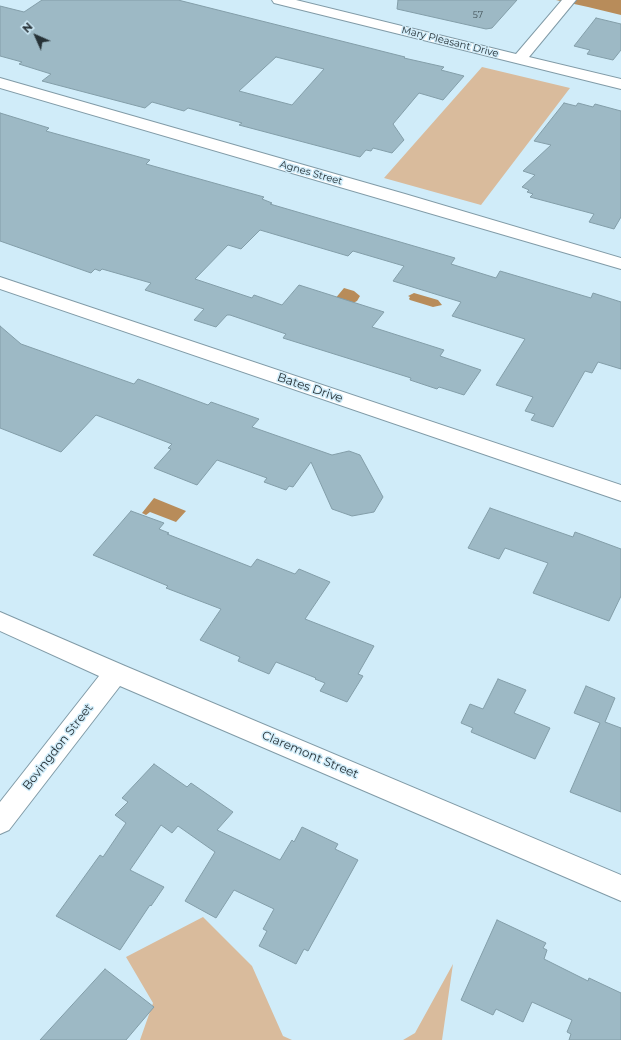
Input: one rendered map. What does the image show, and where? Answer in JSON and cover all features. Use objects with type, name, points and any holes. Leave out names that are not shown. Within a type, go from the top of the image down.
[{"type":"street","name":"Mary Pleasant Drive","points":[[279,0],[621,84]]},
{"type":"street","points":[[519,59],[567,3]]},
{"type":"street","name":"Agnes Street","points":[[0,84],[399,198],[621,264]]},
{"type":"street","name":"Bates Drive","points":[[0,283],[621,493]]},
{"type":"street","name":"Claremont Street","points":[[0,622],[116,673],[621,888]]},
{"type":"street","name":"Bovingdon Street","points":[[0,822],[116,673]]},
{"type":"shaded area","points":[[556,0],[621,0],[621,15],[588,7]]},
{"type":"shaded area","points":[[482,67],[570,88],[481,205],[384,178]]},
{"type":"shaded area","points":[[344,288],[354,291],[360,296],[357,301],[351,304],[329,306]]},
{"type":"shaded area","points":[[414,293],[438,300],[442,305],[433,307],[410,300],[410,297],[408,296]]},
{"type":"shaded area","points":[[154,498],[186,511],[176,522],[150,512],[146,515],[142,513]]},
{"type":"shaded area","points":[[203,917],[252,966],[283,1036],[292,1040],[140,1040],[153,1003],[126,957]]},
{"type":"shaded area","points":[[453,964],[442,1040],[403,1040],[415,1033]]},
{"type":"building","points":[[42,0],[178,0],[444,67],[441,70],[464,76],[443,100],[419,93],[393,124],[404,140],[392,153],[373,148],[371,151],[366,150],[360,157],[239,125],[242,123],[188,108],[184,111],[152,102],[145,108],[42,81],[51,74],[19,64],[22,62],[0,56],[0,6],[24,12]],"holes":[[[276,57],[324,69],[292,105],[239,91]]]},
{"type":"building","points":[[398,0],[517,0],[492,28],[486,29],[397,9]]},
{"type":"building","points":[[596,18],[621,24],[621,50],[613,60],[587,54],[590,50],[574,46]]},
{"type":"building","points":[[564,103],[576,106],[578,103],[593,107],[595,104],[621,111],[621,217],[614,229],[589,222],[594,214],[530,197],[533,194],[527,192],[529,190],[522,187],[535,175],[523,171],[551,145],[534,141]]},
{"type":"building","points":[[0,113],[49,128],[46,131],[150,160],[146,164],[264,197],[262,199],[272,203],[270,204],[455,258],[451,264],[496,278],[500,271],[591,298],[593,293],[621,302],[621,369],[598,362],[592,373],[585,371],[553,427],[531,420],[535,414],[525,411],[533,397],[496,385],[525,339],[452,316],[461,302],[393,281],[404,266],[353,251],[348,256],[260,230],[241,249],[228,245],[195,279],[252,298],[254,295],[282,305],[299,285],[384,312],[372,327],[444,350],[440,356],[481,370],[464,395],[439,387],[437,389],[410,380],[411,378],[283,338],[286,334],[230,315],[227,315],[216,327],[194,320],[204,309],[145,290],[151,283],[102,269],[100,271],[95,269],[91,273],[0,241]]},
{"type":"building","points":[[0,326],[21,344],[134,384],[138,379],[208,405],[211,402],[259,419],[252,427],[332,455],[349,451],[360,455],[383,497],[374,512],[352,516],[332,509],[311,462],[293,487],[289,486],[286,490],[264,482],[267,478],[217,460],[197,485],[154,468],[171,449],[168,448],[172,444],[96,415],[61,452],[0,428]]},
{"type":"building","points":[[490,508],[573,537],[575,532],[621,549],[621,596],[609,621],[533,593],[548,563],[505,548],[499,559],[468,548]]},
{"type":"building","points":[[131,511],[164,523],[159,529],[169,533],[167,534],[251,567],[257,559],[295,574],[299,569],[330,582],[305,619],[374,646],[358,674],[363,676],[347,702],[320,691],[325,683],[315,679],[316,678],[276,662],[269,674],[238,661],[240,657],[200,640],[221,609],[166,588],[168,586],[93,555]]},
{"type":"building","points":[[498,679],[526,690],[514,713],[550,728],[535,759],[471,732],[473,728],[461,723],[470,704],[483,709]]},
{"type":"building","points":[[586,686],[615,698],[605,722],[621,728],[621,812],[570,792],[600,723],[574,713]]},
{"type":"building","points":[[154,764],[187,787],[191,783],[233,812],[217,830],[280,860],[292,840],[294,842],[302,827],[338,844],[335,849],[358,860],[308,951],[304,949],[296,964],[259,946],[267,931],[263,929],[274,909],[234,890],[216,918],[185,901],[215,852],[178,826],[172,833],[161,825],[130,870],[164,887],[120,950],[56,916],[100,855],[103,857],[126,823],[115,815],[128,802],[122,798]]},
{"type":"building","points":[[497,920],[546,943],[543,948],[547,950],[544,959],[588,981],[589,978],[621,993],[621,1040],[569,1040],[571,1034],[567,1032],[572,1020],[532,1002],[523,1022],[496,1009],[493,1015],[461,1000]]},
{"type":"building","points":[[105,969],[154,1007],[126,1040],[40,1040]]}]
